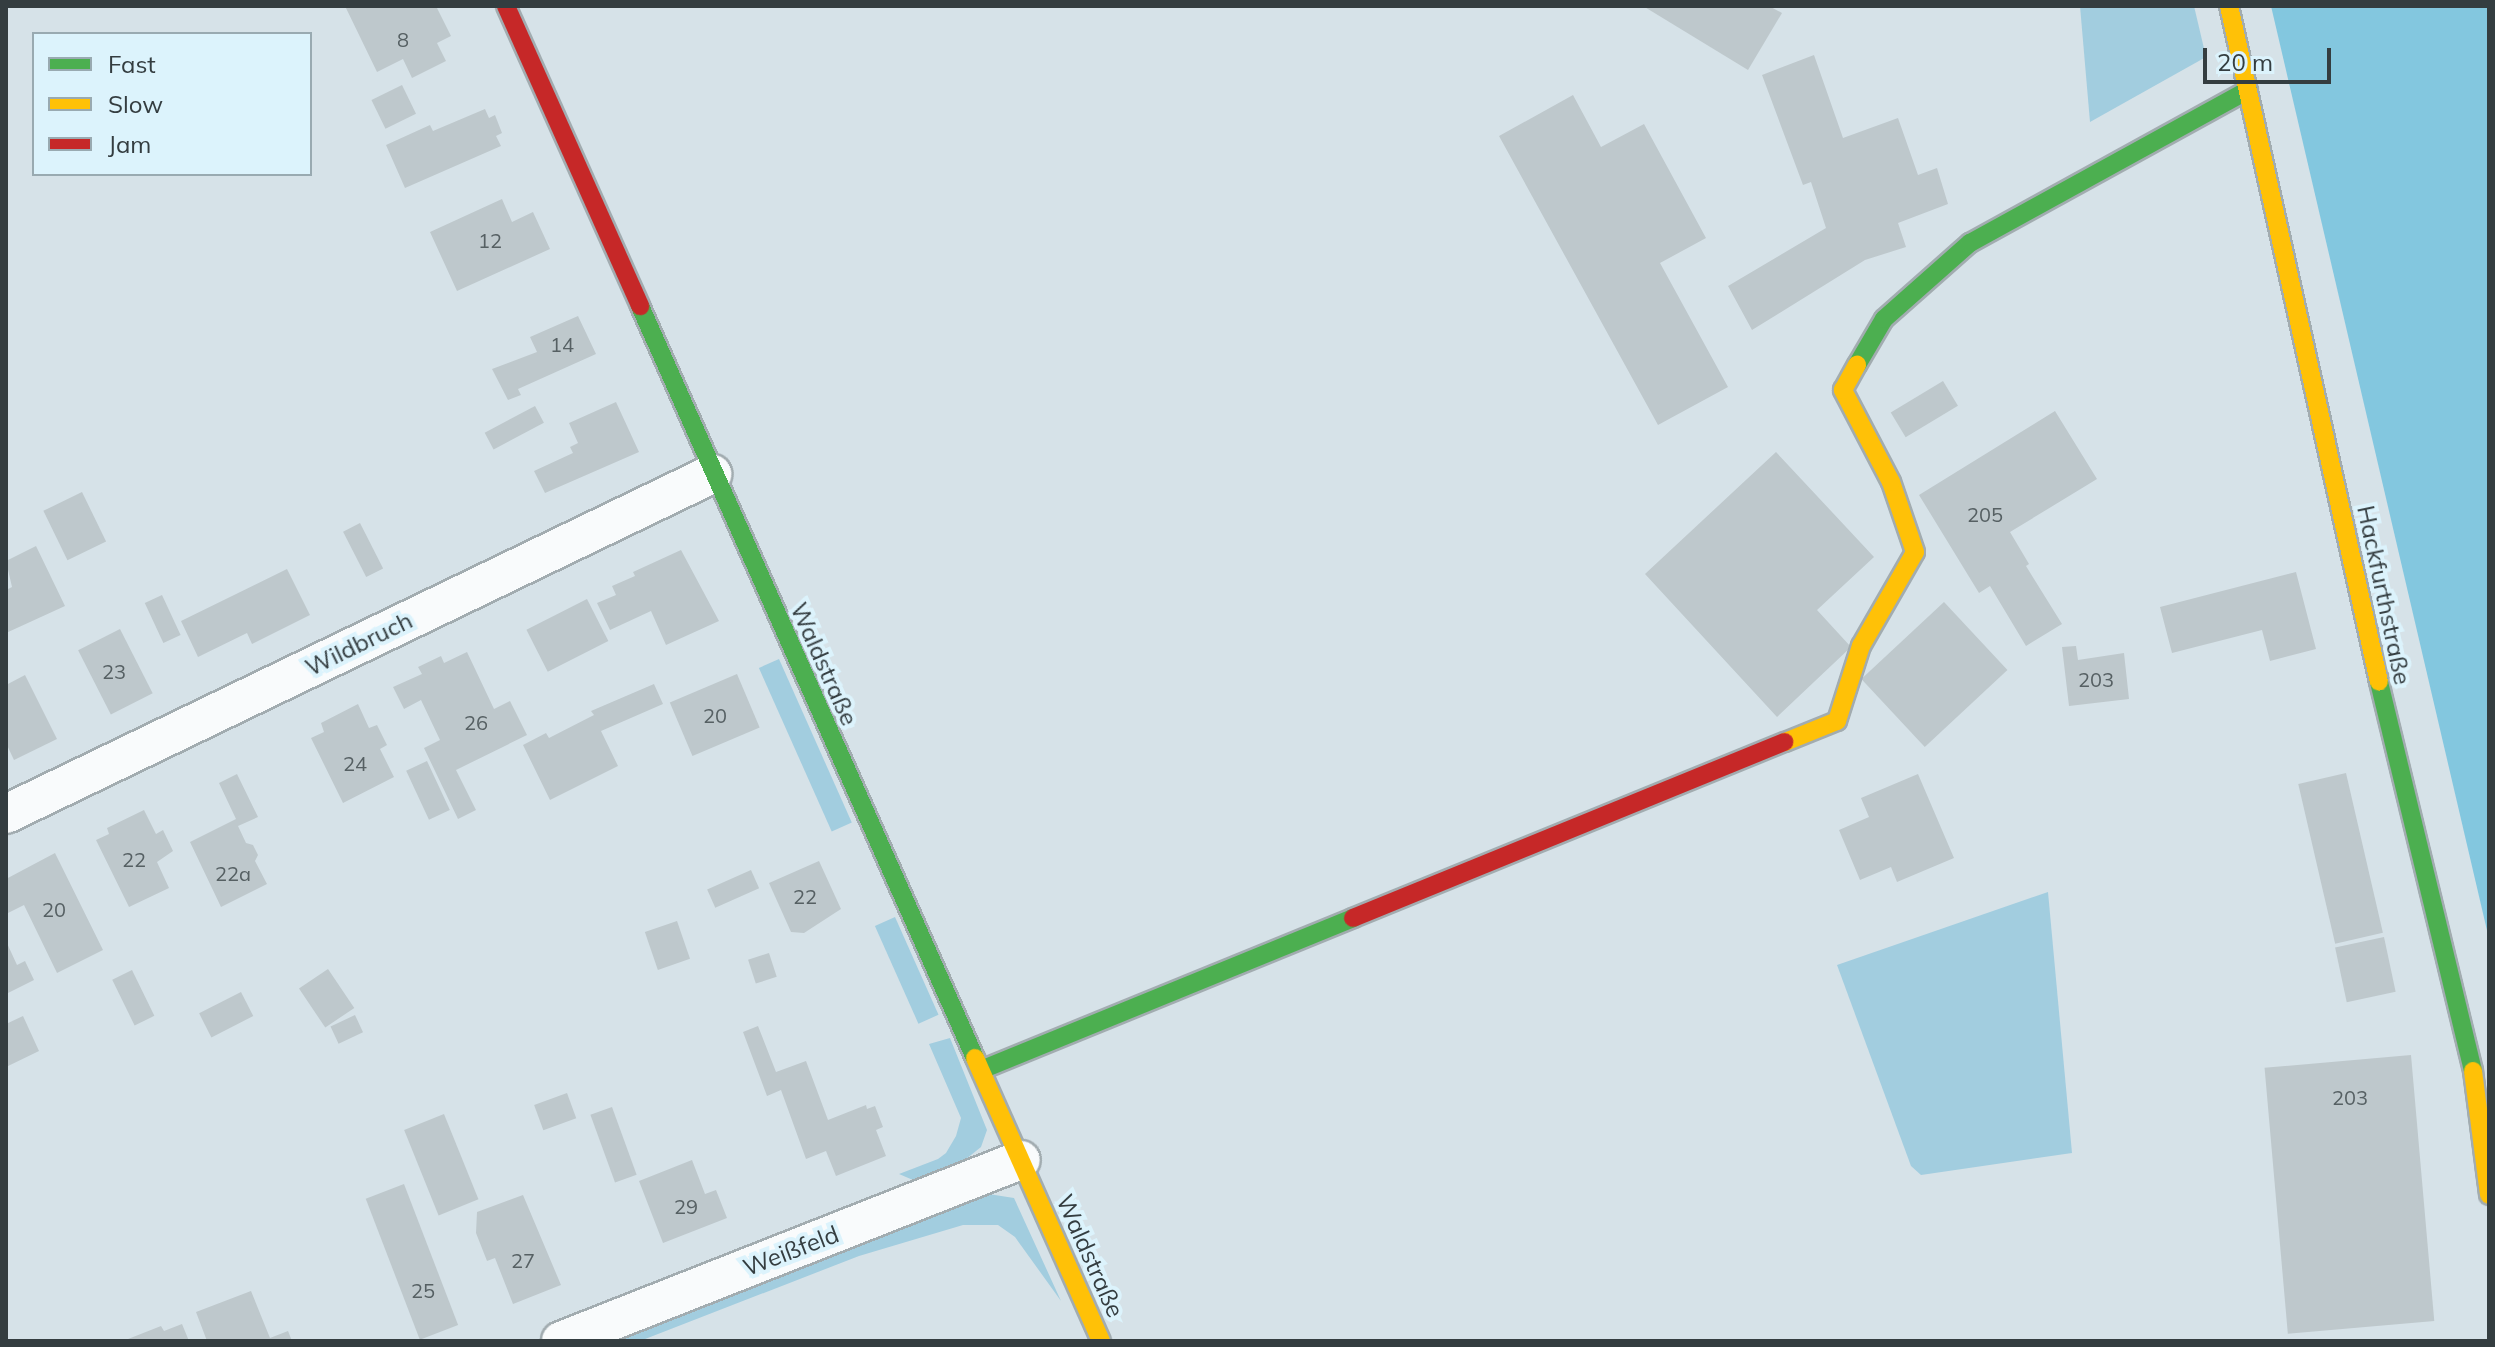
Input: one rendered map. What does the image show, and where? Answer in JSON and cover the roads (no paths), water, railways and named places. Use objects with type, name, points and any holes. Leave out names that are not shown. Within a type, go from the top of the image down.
[{"type":"street","name":"Waldstraße","points":[[506,6],[1101,1341]]},
{"type":"street","name":"Hackfurthstraße","points":[[2229,6],[2381,691],[2471,1059],[2489,1195]]},
{"type":"street","points":[[981,1070],[1837,721],[1861,646],[1915,552],[1891,482],[1843,390],[1884,319],[1970,243],[2248,90]]},
{"type":"street","name":"Wildbruch","points":[[6,814],[712,474]]},
{"type":"street","name":"Weißfeld","points":[[561,1341],[1021,1160]]}]
